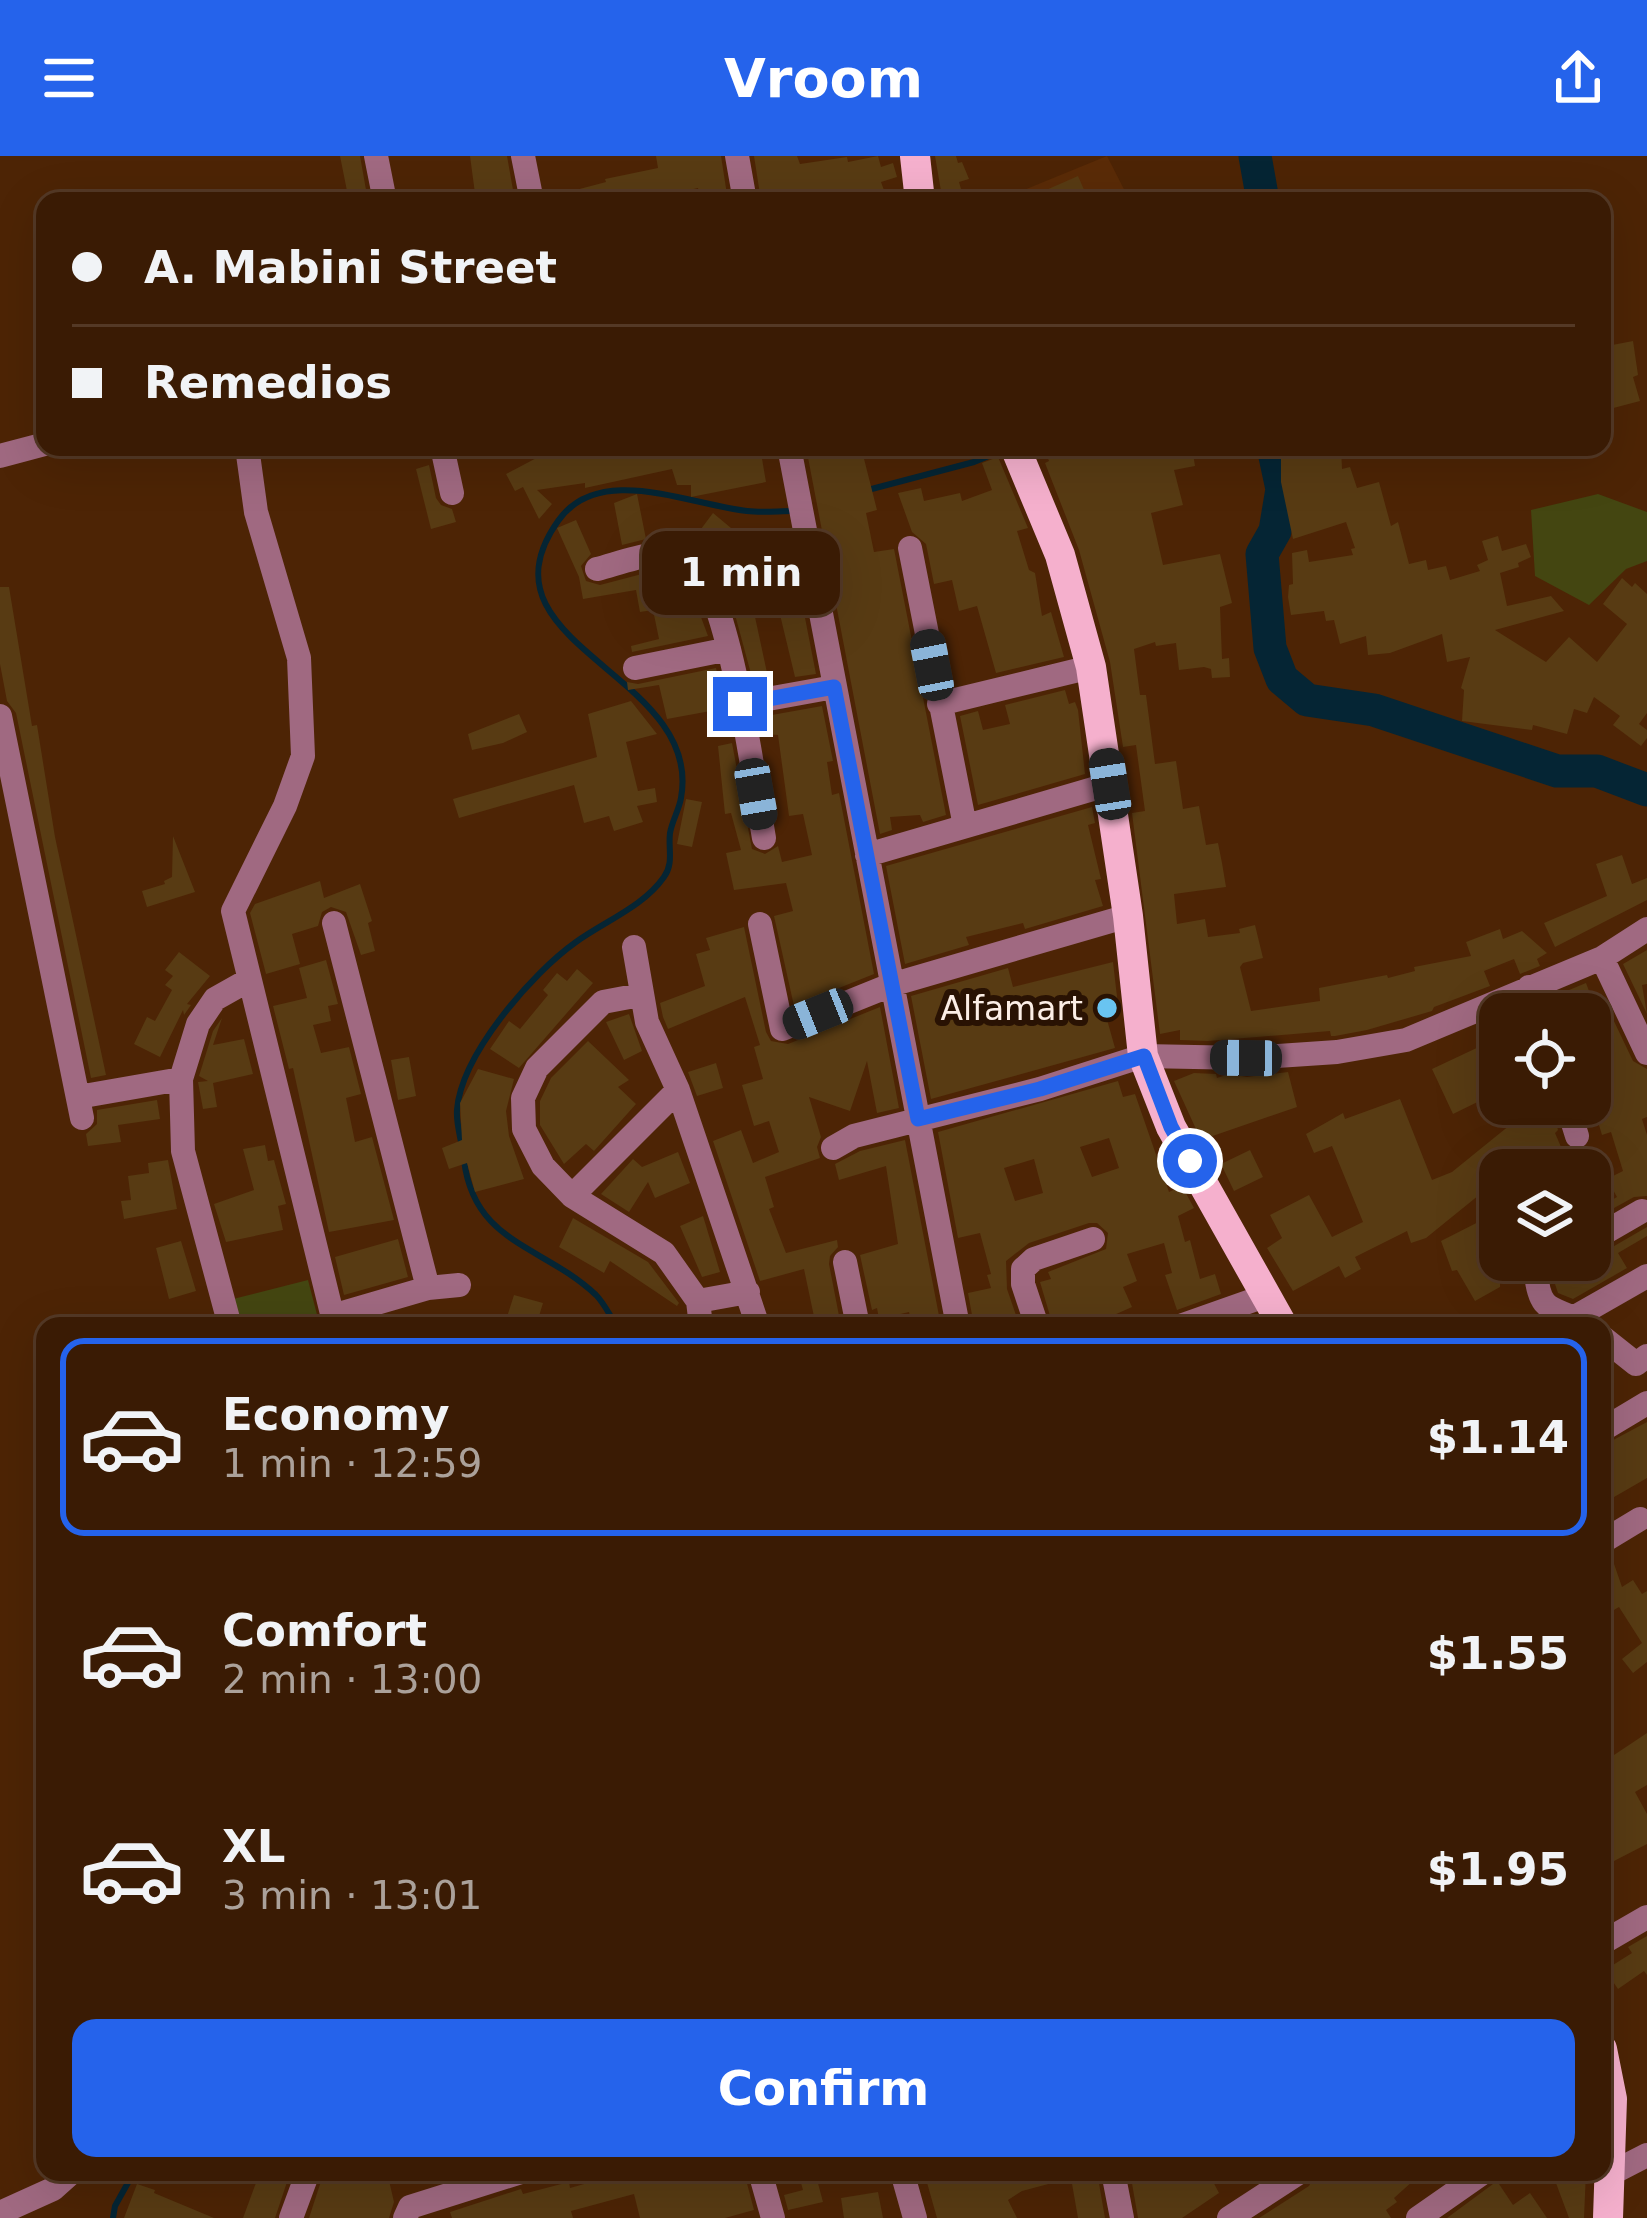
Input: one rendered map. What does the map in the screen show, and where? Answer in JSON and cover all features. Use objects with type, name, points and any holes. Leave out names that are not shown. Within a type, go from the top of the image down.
[{"type":"main road","points":[[915,156],[919,192]]},
{"type":"main road","points":[[1019,456],[1060,555],[1091,667],[1144,1056],[1171,1127],[1278,1317]]},
{"type":"main road","points":[[1608,2218],[1611,2159]]},
{"type":"street","points":[[376,156],[383,192]]},
{"type":"street","points":[[523,156],[530,192]]},
{"type":"street","points":[[737,156],[744,192]]},
{"type":"street","points":[[0,456],[36,446]]},
{"type":"street","points":[[248,456],[256,512],[299,658],[303,756],[285,806],[233,911],[332,1317]]},
{"type":"street","points":[[444,456],[452,493]]},
{"type":"street","points":[[791,456],[956,1317]]},
{"type":"street","points":[[910,548],[964,826]]},
{"type":"street","points":[[597,569],[655,555],[684,554],[703,569],[729,649],[764,838]]},
{"type":"street","points":[[635,668],[729,649]]},
{"type":"street","points":[[939,704],[1091,667]]},
{"type":"street","points":[[740,704],[834,687]]},
{"type":"street","points":[[0,716],[80,1107],[181,1078]]},
{"type":"street","points":[[867,855],[1110,784]]},
{"type":"street","points":[[760,923],[782,1029],[891,985],[1128,916]]},
{"type":"street","points":[[334,922],[428,1288]]},
{"type":"street","points":[[833,1148],[854,1136],[1040,1089],[1144,1056],[1246,1058],[1336,1052],[1406,1040],[1602,958],[1647,929]]},
{"type":"street","points":[[634,946],[647,1022],[677,1090],[755,1317]]},
{"type":"street","points":[[1602,958],[1647,1052]]},
{"type":"street","points":[[228,1317],[183,1151],[181,1078],[198,1024],[215,999],[248,981]]},
{"type":"street","points":[[1529,987],[1532,993]]},
{"type":"street","points":[[640,995],[603,1002],[537,1068],[523,1098],[524,1129],[543,1166],[572,1196],[664,1253],[699,1314],[748,1292]]},
{"type":"street","points":[[572,1196],[677,1090]]},
{"type":"street","points":[[1574,1125],[1577,1136]]},
{"type":"street","points":[[1611,1228],[1641,1210]]},
{"type":"street","points":[[1034,1317],[1023,1270],[1034,1259],[1093,1239]]},
{"type":"street","points":[[844,1262],[856,1317]]},
{"type":"street","points":[[1588,1317],[1647,1276]]},
{"type":"street","points":[[1536,1281],[1541,1301],[1568,1317]]},
{"type":"street","points":[[345,1317],[428,1288],[459,1286]]},
{"type":"street","points":[[1206,1317],[1265,1296]]},
{"type":"street","points":[[1611,1344],[1636,1364],[1647,1356]]},
{"type":"street","points":[[1611,1425],[1647,1403]]},
{"type":"street","points":[[1611,1537],[1640,1519]]},
{"type":"street","points":[[1611,1938],[1647,1917]]},
{"type":"street","points":[[1612,2173],[1647,2156]]},
{"type":"street","points":[[0,2213],[62,2181]]},
{"type":"street","points":[[290,2218],[304,2181]]},
{"type":"street","points":[[405,2218],[410,2207],[492,2181]]},
{"type":"street","points":[[763,2181],[773,2218]]},
{"type":"street","points":[[905,2181],[915,2218]]},
{"type":"street","points":[[1114,2181],[1122,2218]]},
{"type":"street","points":[[1229,2218],[1286,2181]]},
{"type":"street","points":[[1418,2218],[1471,2181]]},
{"type":"shaded area","points":[[1107,156],[1125,192],[1019,192]]},
{"type":"shaded area","points":[[1598,494],[1647,512],[1647,561],[1626,569],[1589,605],[1535,576],[1531,510]]},
{"type":"shaded area","points":[[308,1280],[318,1317],[233,1317],[229,1300]]},
{"type":"building","points":[[340,156],[360,156],[366,192],[347,192]]},
{"type":"building","points":[[470,156],[507,156],[513,192],[475,192]]},
{"type":"building","points":[[656,156],[721,156],[727,192],[699,192],[698,188],[568,192],[605,179],[658,168]]},
{"type":"building","points":[[754,156],[797,156],[800,164],[878,156],[881,167],[893,163],[897,177],[881,182],[885,192],[760,192]]},
{"type":"building","points":[[935,156],[956,156],[969,179],[959,182],[961,189],[941,192]]},
{"type":"building","points":[[1078,176],[1085,192],[1042,192]]},
{"type":"building","points":[[1633,341],[1638,375],[1633,377],[1640,401],[1611,409],[1611,345]]},
{"type":"building","points":[[540,456],[762,456],[766,482],[691,497],[691,485],[677,485],[672,469],[585,488],[585,483],[537,490],[552,504],[539,519],[523,487],[515,491],[506,474]]},
{"type":"building","points":[[808,456],[863,456],[877,510],[866,513],[874,552],[894,549],[946,815],[923,822],[920,815],[890,817],[892,830],[880,834]]},
{"type":"building","points":[[1047,456],[1193,456],[1195,466],[1174,470],[1183,505],[1151,513],[1163,565],[1220,554],[1232,603],[1220,607],[1222,659],[1229,658],[1230,677],[1212,678],[1211,669],[1204,667],[1179,670],[1176,643],[1156,646],[1155,642],[1134,649],[1155,764],[1176,761],[1183,809],[1199,806],[1206,845],[1218,843],[1226,887],[1174,894],[1177,924],[1205,919],[1208,937],[1240,933],[1239,929],[1255,925],[1263,958],[1240,967],[1251,1011],[1320,1001],[1319,988],[1388,978],[1415,971],[1414,967],[1471,956],[1466,942],[1500,929],[1503,939],[1522,931],[1547,953],[1537,959],[1540,966],[1520,974],[1514,959],[1484,971],[1490,986],[1432,1011],[1335,1036],[1330,1031],[1208,1041],[1180,1040],[1180,1030],[1160,1034],[1132,813],[1145,811],[1136,745],[1123,747],[1110,662],[1079,550],[1045,463]]},
{"type":"building","points":[[1281,456],[1341,456],[1342,469],[1350,467],[1357,488],[1379,482],[1391,526],[1398,522],[1409,564],[1426,560],[1428,570],[1446,566],[1450,580],[1480,571],[1477,565],[1488,560],[1482,541],[1498,536],[1502,551],[1526,544],[1531,557],[1500,573],[1507,606],[1551,596],[1564,611],[1495,630],[1546,662],[1569,637],[1597,662],[1627,624],[1603,604],[1622,578],[1632,587],[1635,583],[1647,594],[1647,713],[1639,724],[1647,730],[1647,738],[1641,746],[1613,725],[1620,716],[1594,697],[1587,713],[1574,709],[1567,734],[1533,725],[1532,730],[1462,721],[1461,688],[1470,657],[1447,662],[1442,634],[1390,653],[1368,655],[1366,636],[1340,644],[1334,620],[1326,621],[1324,611],[1291,615],[1292,553],[1307,550],[1309,562],[1353,555],[1355,548],[1346,522],[1293,539],[1281,482]]},
{"type":"building","points":[[998,457],[1028,528],[1017,531],[1029,570],[1035,573],[1042,616],[1051,612],[1064,657],[996,673],[977,606],[959,611],[952,580],[934,584],[926,544],[912,532],[898,493],[921,488],[924,501],[960,493],[962,501],[992,490],[982,463]]},
{"type":"building","points":[[429,465],[436,498],[452,509],[456,522],[431,529],[416,469]]},
{"type":"building","points":[[637,494],[646,539],[622,545],[614,503]]},
{"type":"building","points":[[713,513],[749,543],[784,538],[790,578],[797,577],[816,674],[795,677],[776,598],[752,603],[769,682],[754,685],[730,596],[704,551],[710,543],[698,533]]},
{"type":"building","points":[[576,520],[591,554],[581,566],[586,581],[600,585],[657,570],[678,571],[688,582],[708,636],[632,652],[631,646],[659,639],[653,610],[640,612],[636,590],[583,599],[579,577],[557,528]]},
{"type":"building","points":[[0,587],[9,587],[32,726],[37,725],[55,837],[106,1075],[91,1078],[16,713],[7,701],[0,664]]},
{"type":"building","points":[[716,668],[726,713],[717,715],[716,710],[667,719],[659,685],[628,690],[627,682],[638,684]]},
{"type":"building","points":[[1065,690],[1069,704],[1075,702],[1078,710],[1085,774],[978,805],[960,716],[978,711],[983,730],[1010,724],[1005,705]]},
{"type":"building","points":[[631,701],[657,734],[626,742],[638,791],[655,788],[657,802],[637,806],[643,822],[614,831],[609,816],[584,823],[574,785],[459,818],[453,799],[597,757],[588,714]]},
{"type":"building","points":[[822,706],[833,761],[827,762],[832,795],[839,793],[874,974],[794,1006],[774,916],[793,911],[786,883],[734,890],[726,853],[741,850],[731,813],[725,814],[718,746],[732,743],[752,849],[765,854],[778,846],[782,862],[812,855],[803,814],[789,816],[778,735],[764,734],[760,717]]},
{"type":"building","points":[[519,714],[527,732],[472,750],[468,734]]},
{"type":"building","points":[[686,799],[702,802],[692,847],[677,844]]},
{"type":"building","points":[[1092,807],[1095,823],[1088,825],[1103,906],[1025,929],[1023,923],[966,937],[969,945],[905,964],[886,866]]},
{"type":"building","points":[[173,836],[195,892],[147,907],[142,891],[172,877]]},
{"type":"building","points":[[1622,855],[1632,884],[1647,878],[1647,900],[1555,947],[1544,923],[1607,896],[1596,864]]},
{"type":"building","points":[[320,881],[324,898],[360,884],[372,921],[368,923],[375,951],[361,955],[346,912],[331,907],[322,912],[318,926],[292,934],[300,964],[266,974],[250,913],[255,904]]},
{"type":"building","points":[[744,927],[771,1041],[788,1044],[880,1007],[899,1108],[877,1113],[867,1061],[850,1111],[809,1097],[821,1137],[820,1158],[765,1177],[774,1207],[769,1209],[786,1253],[837,1240],[829,1264],[839,1317],[814,1317],[804,1269],[760,1281],[713,1141],[741,1130],[753,1163],[779,1152],[769,1121],[754,1126],[742,1085],[763,1079],[754,1047],[760,1045],[745,997],[668,1029],[663,1017],[660,1003],[705,986],[696,954],[710,950],[706,938]]},
{"type":"building","points":[[1647,950],[1647,984],[1642,985],[1647,1014],[1623,964]]},
{"type":"building","points":[[179,952],[210,976],[187,1004],[191,1005],[184,1015],[183,1010],[160,1057],[134,1044],[147,1017],[155,1021],[172,990],[165,985],[173,976],[165,970]]},
{"type":"building","points":[[326,960],[338,1004],[328,1006],[331,1021],[313,1025],[321,1053],[349,1047],[361,1094],[346,1098],[355,1142],[372,1137],[394,1220],[329,1232],[293,1068],[289,1069],[273,1006],[307,998],[299,968]]},
{"type":"building","points":[[1113,962],[1119,1014],[1106,1016],[1115,1048],[931,1099],[911,996],[1008,968],[1013,987]]},
{"type":"building","points":[[577,969],[593,983],[519,1068],[490,1049],[509,1021],[520,1029],[548,995],[543,990],[557,973],[567,981]]},
{"type":"building","points":[[1586,983],[1590,993],[1562,993]]},
{"type":"building","points":[[629,1014],[642,1051],[624,1060],[606,1022]]},
{"type":"building","points":[[1611,1015],[1633,1061],[1647,1069],[1647,1117],[1642,1119],[1647,1135],[1647,1196],[1634,1197],[1611,1210],[1611,1200],[1617,1197],[1611,1177],[1623,1171],[1611,1132],[1602,1135],[1599,1125],[1611,1125]]},
{"type":"building","points":[[222,1018],[213,1045],[244,1039],[253,1074],[213,1083],[217,1107],[203,1109],[198,1082],[208,1081],[199,1076]]},
{"type":"building","points":[[588,1041],[629,1080],[618,1087],[636,1104],[594,1151],[586,1144],[564,1164],[540,1125],[540,1101],[551,1078]]},
{"type":"building","points":[[1479,1047],[1479,1101],[1453,1114],[1432,1069]]},
{"type":"building","points":[[409,1057],[416,1096],[398,1100],[391,1060]]},
{"type":"building","points":[[716,1063],[723,1088],[697,1096],[688,1072]]},
{"type":"building","points":[[478,1069],[514,1079],[506,1111],[524,1179],[475,1192],[467,1163],[449,1169],[442,1148],[462,1140],[460,1103]]},
{"type":"building","points":[[1288,1072],[1297,1107],[1201,1140],[1174,1081],[1194,1073],[1216,1074],[1217,1078]]},
{"type":"building","points":[[1118,1081],[1123,1097],[1135,1094],[1169,1192],[1182,1186],[1194,1208],[1178,1216],[1185,1242],[1190,1240],[1200,1279],[1215,1274],[1221,1294],[1177,1310],[1165,1275],[1172,1273],[1164,1243],[1127,1254],[1137,1281],[1123,1287],[1132,1307],[1115,1317],[1050,1317],[1040,1282],[1051,1279],[1048,1272],[1106,1249],[1108,1233],[1097,1223],[1089,1223],[1029,1243],[1006,1261],[1007,1289],[1017,1317],[972,1317],[968,1293],[991,1288],[987,1275],[991,1274],[980,1233],[958,1238],[938,1132]],"holes":[[[1109,1138],[1119,1168],[1092,1177],[1080,1147]],[[1034,1159],[1043,1193],[1015,1201],[1004,1168]]]},
{"type":"building","points":[[1400,1099],[1432,1180],[1452,1172],[1479,1150],[1479,1195],[1426,1238],[1411,1243],[1407,1231],[1355,1257],[1361,1269],[1345,1278],[1339,1266],[1293,1291],[1267,1248],[1282,1238],[1270,1215],[1309,1195],[1332,1237],[1363,1222],[1332,1146],[1314,1153],[1306,1134],[1343,1113],[1345,1119]]},
{"type":"building","points":[[157,1100],[160,1119],[118,1125],[121,1142],[88,1146],[86,1134],[97,1124],[97,1110]]},
{"type":"building","points":[[1510,1125],[1557,1125],[1562,1149],[1480,1149]]},
{"type":"building","points":[[905,1140],[939,1317],[910,1317],[909,1312],[879,1317],[877,1308],[872,1310],[860,1255],[898,1244],[886,1166],[839,1180],[835,1164],[860,1151]]},
{"type":"building","points":[[265,1145],[286,1204],[278,1206],[283,1230],[226,1242],[214,1204],[254,1190],[243,1149]]},
{"type":"building","points":[[1250,1150],[1263,1177],[1234,1191],[1221,1164]]},
{"type":"building","points":[[678,1152],[690,1183],[655,1198],[648,1182],[629,1212],[601,1194],[633,1159],[642,1167]]},
{"type":"building","points":[[168,1160],[177,1209],[124,1219],[121,1201],[131,1200],[128,1176],[149,1173],[148,1163]]},
{"type":"building","points":[[703,1216],[720,1272],[702,1277],[680,1226]]},
{"type":"building","points":[[573,1218],[648,1262],[677,1306],[610,1261],[604,1273],[559,1247]]},
{"type":"building","points":[[1479,1222],[1479,1281],[1500,1281],[1500,1287],[1475,1301],[1457,1270],[1452,1271],[1441,1241]]},
{"type":"building","points":[[1647,1227],[1647,1236],[1618,1253],[1627,1268],[1611,1277],[1611,1248]]},
{"type":"building","points":[[398,1239],[408,1277],[344,1295],[335,1257]]},
{"type":"building","points":[[181,1241],[196,1291],[169,1299],[156,1248]]},
{"type":"building","points":[[1554,1281],[1604,1281],[1573,1299],[1558,1293]]},
{"type":"building","points":[[514,1295],[543,1303],[539,1317],[507,1317]]},
{"type":"building","points":[[1647,1422],[1647,1478],[1611,1499],[1611,1441]]},
{"type":"building","points":[[1611,1562],[1622,1587],[1633,1580],[1642,1594],[1647,1591],[1647,1662],[1633,1673],[1622,1659],[1642,1643],[1619,1607],[1611,1612]]},
{"type":"building","points":[[1647,1733],[1647,1785],[1635,1792],[1647,1814],[1647,1844],[1614,1861],[1611,1855],[1611,1757]]},
{"type":"building","points":[[1647,1936],[1647,1975],[1644,1971],[1618,1989],[1611,1979],[1611,1966],[1632,1953],[1628,1947]]},
{"type":"building","points":[[257,2181],[287,2181],[275,2218],[243,2218]]},
{"type":"building","points":[[321,2181],[389,2181],[394,2202],[389,2218],[309,2218]]},
{"type":"building","points":[[595,2181],[746,2181],[754,2210],[725,2218],[640,2218],[634,2194],[571,2211],[573,2218],[452,2218],[450,2212],[521,2189],[523,2194],[569,2182],[570,2188]]},
{"type":"building","points":[[800,2181],[817,2181],[823,2202],[788,2210],[784,2195],[803,2190]]},
{"type":"building","points":[[927,2181],[1060,2181],[1022,2191],[1008,2200],[1017,2218],[937,2218]]},
{"type":"building","points":[[1072,2181],[1099,2181],[1105,2218],[1078,2218]]},
{"type":"building","points":[[1132,2181],[1213,2181],[1219,2193],[1182,2218],[1138,2218]]},
{"type":"building","points":[[1312,2181],[1413,2181],[1386,2210],[1391,2218],[1259,2218]]},
{"type":"building","points":[[1497,2181],[1513,2205],[1530,2193],[1547,2218],[1447,2218]]},
{"type":"building","points":[[1555,2181],[1586,2181],[1584,2218],[1569,2218]]},
{"type":"building","points":[[137,2184],[155,2190],[214,2218],[124,2218]]},
{"type":"building","points":[[878,2192],[883,2218],[844,2218],[841,2198]]},
{"type":"waterway","points":[[1255,156],[1261,192]]},
{"type":"waterway","points":[[864,491],[989,456]]},
{"type":"waterway","points":[[1275,456],[1282,489],[1275,531],[1262,554],[1270,648],[1282,679],[1307,700],[1374,710],[1557,771],[1597,771],[1647,790]]},
{"type":"waterway","points":[[462,1147],[457,1115],[461,1088],[485,1041],[520,994],[558,956],[635,905],[664,877],[681,798],[679,755],[659,719],[564,630],[543,599],[539,563],[558,521],[576,503],[621,490],[747,511],[793,511]]},
{"type":"waterway","points":[[464,1160],[481,1210],[514,1240],[576,1278],[611,1317]]},
{"type":"waterway","points":[[113,2218],[129,2181]]},
{"type":"place","name":"Alfamart","points":[[1107,1008]]},
{"type":"route","points":[[740,704],[834,687],[918,1119],[1040,1089],[1144,1056],[1171,1127],[1190,1161]]}]
